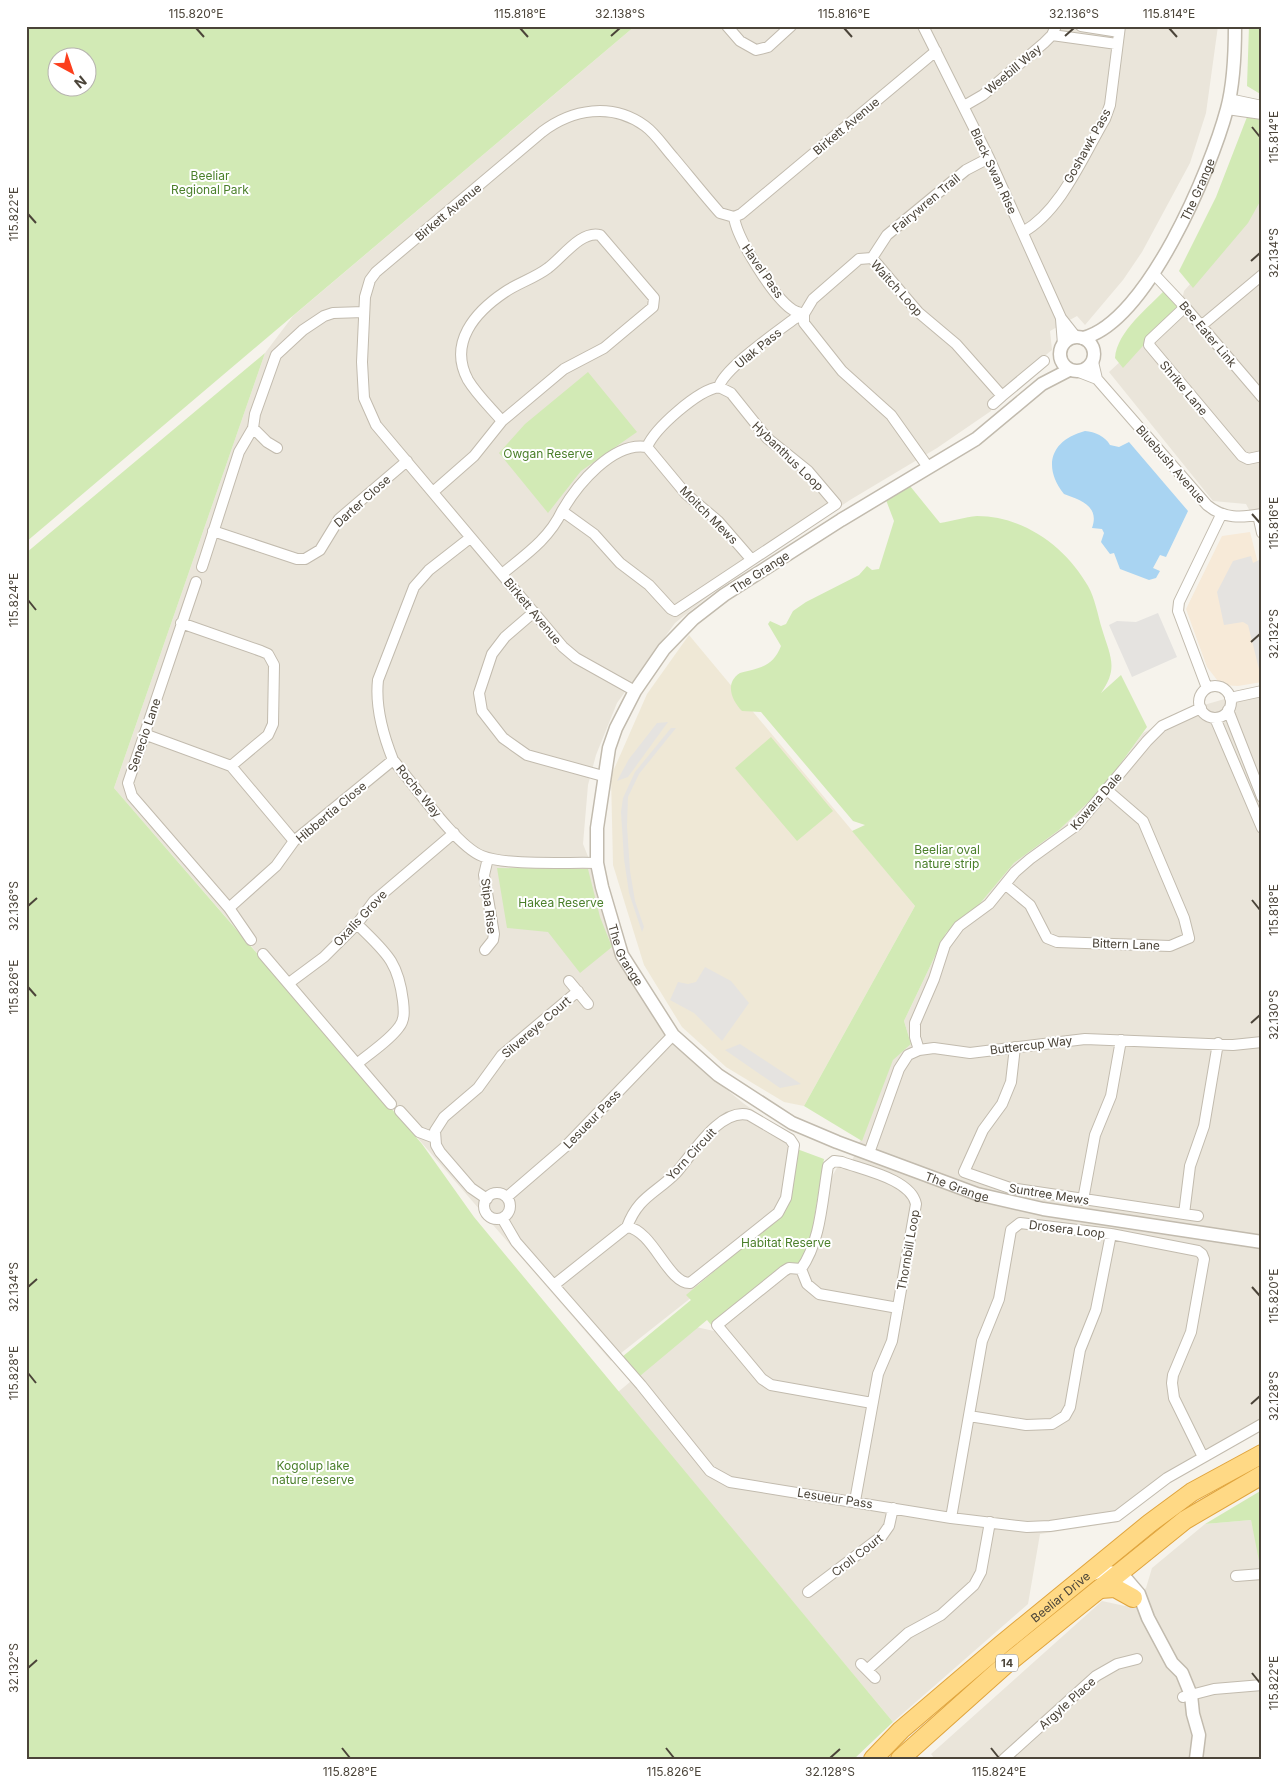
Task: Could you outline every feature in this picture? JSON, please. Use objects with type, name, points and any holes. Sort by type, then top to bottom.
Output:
[{"type":"highway","name":"Beeliar Drive","points":[[873,1759],[901,1730],[1131,1537],[1192,1492],[1262,1454]]},
{"type":"highway","name":"Beeliar Drive","points":[[900,1759],[1004,1666],[1119,1573],[1202,1508],[1262,1475]]},
{"type":"highway","points":[[1100,1589],[1115,1588],[1133,1598]]},
{"type":"street","points":[[727,26],[740,41],[756,50],[768,47],[791,26]]},
{"type":"street","name":"Black Swan Rise","points":[[923,26],[964,106],[1023,232],[1060,318],[1063,344]]},
{"type":"street","name":"Goshawk Pass","points":[[1023,232],[1041,220],[1056,203],[1105,119],[1110,105],[1119,29],[1081,26]]},
{"type":"street","name":"The Grange","points":[[1094,356],[1105,328],[1132,301],[1153,273],[1175,238],[1195,196],[1228,104],[1235,50],[1235,26]]},
{"type":"street","points":[[1054,31],[1117,44]]},
{"type":"street","name":"Weebill Way","points":[[964,106],[983,95],[1054,31]]},
{"type":"street","name":"Birkett Avenue","points":[[634,691],[576,658],[470,538],[376,425],[364,398],[364,312],[367,288],[376,272],[542,132],[563,117],[605,111],[637,121],[654,134],[720,213],[734,217],[741,214],[936,52]]},
{"type":"street","points":[[1228,104],[1262,106]]},
{"type":"street","points":[[1228,104],[1262,114]]},
{"type":"street","name":"Fairywren Trail","points":[[872,258],[888,235],[966,170],[989,158]]},
{"type":"street","name":"Havel Pass","points":[[734,217],[739,236],[772,287],[792,310],[804,314]]},
{"type":"street","points":[[433,492],[474,456],[489,434],[502,421],[564,369],[604,348],[651,309],[654,304],[654,298],[605,238],[595,234],[584,238],[543,272],[506,292],[475,316],[464,334],[462,353],[465,372],[473,388],[502,421]]},
{"type":"street","name":"Waitch Loop","points":[[804,314],[813,299],[854,263],[862,258],[872,258],[918,312],[956,344],[1002,396]]},
{"type":"street","name":"Bee Eater Link","points":[[1153,273],[1186,307],[1262,397]]},
{"type":"street","points":[[1201,326],[1262,275]]},
{"type":"street","name":"Shrike Lane","points":[[1186,307],[1150,340],[1149,346],[1242,456],[1248,459],[1262,456]]},
{"type":"street","points":[[202,567],[239,452],[253,428],[255,414],[276,355],[303,330],[324,316],[333,313],[364,312]]},
{"type":"street","points":[[804,314],[806,328],[842,371],[890,415],[928,468]]},
{"type":"street","name":"Ulak Pass","points":[[719,387],[720,381],[731,370],[794,319],[804,314]]},
{"type":"street","name":"Black Swan Rise","points":[[1060,318],[1079,337]]},
{"type":"street","name":"The Grange","points":[[1079,337],[1105,328]]},
{"type":"street","points":[[1079,337],[1094,356],[1088,369],[1074,371],[1060,357],[1063,344],[1079,337]]},
{"type":"street","name":"Bluebush Avenue","points":[[1094,356],[1098,379],[1201,500],[1221,515]]},
{"type":"street","name":"The Grange","points":[[1060,357],[1042,384],[976,439],[762,570],[706,608],[664,649],[634,691],[616,728],[606,760],[597,828],[597,863],[605,903],[622,955],[673,1035],[718,1075],[792,1123],[977,1194],[1043,1209],[1262,1242]]},
{"type":"street","points":[[993,404],[1044,361]]},
{"type":"street","name":"The Grange","points":[[1042,384],[1074,371]]},
{"type":"street","name":"Bluebush Avenue","points":[[1074,371],[1098,379]]},
{"type":"street","points":[[502,574],[538,545],[556,525],[562,511],[580,483],[604,462],[632,446],[647,447],[658,429],[705,392],[719,387]]},
{"type":"street","name":"Hybanthus Loop","points":[[562,511],[594,534],[620,563],[649,585],[673,611],[677,611],[751,559],[840,501],[808,471],[767,438],[730,393],[719,387]]},
{"type":"street","points":[[253,428],[267,442],[278,448]]},
{"type":"street","name":"Moitch Mews","points":[[647,447],[686,494],[718,521],[751,559]]},
{"type":"street","name":"Darter Close","points":[[213,531],[297,559],[305,559],[320,550],[339,519],[407,461]]},
{"type":"street","points":[[1207,688],[1178,611],[1179,602],[1221,515],[1240,517],[1260,514],[1262,533]]},
{"type":"street","name":"Roche Way","points":[[470,538],[429,570],[414,587],[378,680],[376,692],[380,719],[393,760],[454,834],[471,850],[488,858],[516,861],[597,863]]},
{"type":"street","name":"Senecio Lane","points":[[196,582],[128,783],[132,796],[229,908],[251,940]]},
{"type":"street","points":[[534,612],[505,637],[492,654],[479,693],[482,711],[503,738],[527,754],[604,776]]},
{"type":"street","points":[[182,623],[268,654],[274,664],[275,715],[272,730],[232,766]]},
{"type":"street","points":[[1215,686],[1222,688],[1230,698],[1228,710],[1224,715],[1215,718],[1210,717],[1201,708],[1200,696],[1207,688],[1215,686]]},
{"type":"street","points":[[1230,698],[1262,690]]},
{"type":"street","name":"Kowara Dale","points":[[919,1050],[915,1037],[915,1023],[934,979],[945,945],[959,926],[989,904],[1015,872],[1030,858],[1077,826],[1147,741],[1162,726],[1201,708]]},
{"type":"street","points":[[1228,710],[1262,797]]},
{"type":"street","points":[[1215,718],[1262,828]]},
{"type":"street","points":[[144,734],[232,766],[294,841]]},
{"type":"street","name":"Hibbertia Close","points":[[229,908],[276,866],[294,841],[393,760]]},
{"type":"street","name":"Bittern Lane","points":[[1006,885],[1030,905],[1047,938],[1057,942],[1170,946],[1189,938],[1184,918],[1143,821],[1107,790]]},
{"type":"street","name":"Oxalis Grove","points":[[289,983],[324,956],[357,924],[383,893],[454,834]]},
{"type":"street","name":"Stipa Rise","points":[[484,950],[493,940],[494,934],[484,875],[488,858]]},
{"type":"street","points":[[357,924],[385,952],[394,965],[401,985],[404,1011],[400,1026],[395,1032],[358,1063]]},
{"type":"street","points":[[263,954],[358,1063],[391,1104]]},
{"type":"street","name":"Silvereye Court","points":[[569,981],[588,1004]]},
{"type":"street","name":"Silvereye Court","points":[[435,1138],[439,1124],[478,1088],[502,1055],[578,991]]},
{"type":"street","name":"Lesueur Pass","points":[[507,1197],[565,1147],[673,1035]]},
{"type":"street","name":"Buttercup Way","points":[[919,1050],[934,1048],[970,1053],[1086,1039],[1234,1045],[1261,1044]]},
{"type":"street","points":[[1084,1200],[1095,1135],[1111,1096],[1121,1040]]},
{"type":"street","points":[[1184,1214],[1190,1166],[1204,1126],[1218,1043]]},
{"type":"street","name":"Suntree Mews","points":[[1015,1047],[1012,1082],[1002,1104],[983,1130],[964,1172],[1010,1188],[1198,1216]]},
{"type":"street","points":[[869,1153],[899,1069],[908,1055],[919,1050]]},
{"type":"street","points":[[400,1111],[419,1132],[435,1138],[440,1152],[471,1188],[487,1199],[496,1193],[507,1197],[510,1209],[502,1218]]},
{"type":"street","name":"Yorn Circuit","points":[[554,1285],[627,1227],[639,1203],[673,1175],[706,1135],[733,1116],[743,1113],[748,1115],[790,1139],[794,1144],[786,1198],[778,1213],[690,1283],[680,1280],[640,1232],[627,1227]]},
{"type":"street","name":"Thornbill Loop","points":[[801,1269],[813,1248],[830,1163],[838,1161],[902,1184],[913,1194],[916,1209],[892,1341],[878,1374],[855,1501]]},
{"type":"street","name":"Lesueur Pass","points":[[487,1199],[484,1205],[490,1216],[502,1218],[508,1232],[641,1385],[710,1471],[730,1482],[951,1518],[1038,1527],[1112,1518],[1122,1514],[1167,1478],[1262,1424]]},
{"type":"street","name":"Drosera Loop","points":[[951,1518],[982,1341],[999,1299],[1013,1227],[1020,1223],[1111,1234],[1198,1250],[1203,1256],[1191,1332],[1173,1375],[1172,1383],[1174,1398],[1203,1457]]},
{"type":"street","points":[[969,1416],[1026,1425],[1052,1424],[1065,1416],[1070,1407],[1080,1350],[1096,1310],[1111,1234]]},
{"type":"street","points":[[872,1403],[771,1385],[762,1379],[717,1325],[789,1268],[801,1269],[808,1284],[819,1294],[898,1308]]},
{"type":"street","name":"Croll Court","points":[[808,1592],[882,1536],[889,1526],[893,1508]]},
{"type":"street","points":[[875,1678],[864,1667],[908,1633],[941,1615],[974,1585],[981,1572],[990,1522]]},
{"type":"street","points":[[1131,1537],[1120,1557],[1119,1579],[1148,1618]]},
{"type":"street","points":[[1081,1579],[1100,1571],[1125,1575],[1130,1582],[1172,1663],[1182,1674],[1199,1735],[1196,1759]]},
{"type":"street","points":[[1236,1576],[1262,1574]]},
{"type":"street","name":"Argyle Place","points":[[1004,1759],[1096,1676],[1117,1664],[1137,1659]]},
{"type":"street","points":[[1187,1696],[1214,1689],[1262,1685]]},
{"type":"street","points":[[1187,1696],[1184,1713],[1191,1734],[1190,1759]]},
{"type":"shaded area","points":[[635,26],[1218,26],[1206,113],[1190,163],[1142,252],[1123,280],[1085,325],[1077,316],[1050,331],[1052,350],[989,401],[991,411],[937,448],[850,500],[719,588],[675,623],[617,703],[596,755],[588,785],[583,844],[595,874],[614,950],[656,1022],[674,1046],[743,1103],[799,1142],[785,1211],[698,1284],[692,1297],[611,1361],[114,788],[265,353],[293,316]]},
{"type":"shaded area","points":[[1262,177],[1262,549],[1255,521],[1246,504],[1213,501],[1109,372],[1181,305],[1184,291],[1236,232]]},
{"type":"shaded area","points":[[1250,532],[1262,579],[1262,682],[1238,686],[1221,685],[1207,667],[1186,609],[1222,536]]},
{"type":"shaded area","points":[[1251,556],[1253,563],[1259,560],[1262,571],[1262,673],[1260,673],[1248,625],[1243,622],[1224,625],[1217,592],[1233,561]]},
{"type":"shaded area","points":[[1158,613],[1177,657],[1132,677],[1109,625],[1117,621],[1136,622]]},
{"type":"shaded area","points":[[689,635],[915,906],[804,1106],[784,1102],[726,1067],[682,1027],[644,965],[613,865],[611,776],[647,694]]},
{"type":"shaded area","points":[[1262,688],[1262,1429],[1181,1474],[1119,1522],[1040,1534],[1028,1604],[893,1722],[618,1392],[696,1327],[714,1331],[785,1273],[811,1264],[826,1187],[838,1166],[852,1161],[893,1059],[911,1044],[904,1021],[946,933],[977,907],[1014,863],[1059,830],[1103,788],[1143,733],[1187,710]]},
{"type":"shaded area","points":[[668,722],[628,777],[617,781],[629,759],[657,723]]},
{"type":"shaded area","points":[[671,728],[676,728],[639,774],[628,797],[627,826],[630,871],[635,901],[644,927],[642,932],[629,893],[624,859],[621,812],[623,798],[635,772]]},
{"type":"shaded area","points":[[705,967],[731,981],[749,1003],[722,1041],[694,1013],[670,1000],[678,982],[688,984],[696,982]]},
{"type":"shaded area","points":[[740,1044],[801,1084],[780,1088],[725,1050]]},
{"type":"shaded area","points":[[1251,1520],[1262,1566],[1262,1759],[935,1759],[931,1754],[1102,1601],[1125,1606],[1146,1588],[1152,1568],[1205,1524]]},
{"type":"green space","name":"Beeliar Regional Park","points":[[26,26],[635,26],[26,542]]},
{"type":"green space","points":[[1249,26],[1262,26],[1262,95],[1247,86]]},
{"type":"green space","points":[[1247,117],[1262,120],[1262,198],[1248,223],[1193,288],[1179,271],[1216,197]]},
{"type":"green space","points":[[1167,288],[1179,301],[1178,307],[1123,368],[1115,358],[1121,338],[1135,320]]},
{"type":"green space","name":"Kogolup lake nature reserve","points":[[265,353],[114,788],[422,1144],[474,1217],[893,1722],[854,1759],[26,1759],[26,553]]},
{"type":"green space","name":"Owgan Reserve","points":[[588,372],[637,432],[581,471],[548,513],[499,453],[525,424]]},
{"type":"green space","name":"Beeliar oval nature strip","points":[[910,486],[940,523],[977,516],[1011,521],[1042,536],[1068,559],[1088,586],[1110,655],[1110,676],[1101,693],[1121,675],[1147,727],[1103,788],[1059,830],[1014,863],[977,907],[946,933],[904,1021],[911,1044],[893,1060],[862,1141],[804,1106],[915,906],[852,831],[865,825],[853,821],[761,712],[742,711],[735,702],[731,687],[735,677],[740,673],[766,665],[779,651],[781,646],[768,624],[770,621],[781,626],[786,624],[793,611],[806,602],[859,575],[867,566],[872,570],[879,569],[894,521],[886,500]]},
{"type":"green space","points":[[771,737],[833,811],[797,841],[735,768]]},
{"type":"green space","name":"Hakea Reserve","points":[[497,868],[588,869],[600,917],[612,947],[580,973],[548,932],[507,928]]},
{"type":"green space","name":"Habitat Reserve","points":[[797,1149],[824,1159],[808,1256],[800,1263],[784,1266],[712,1326],[707,1320],[640,1376],[622,1357],[691,1300],[686,1295],[770,1224],[785,1208]]},
{"type":"green space","points":[[1262,1490],[1262,1566],[1260,1566],[1251,1520],[1205,1524]]},
{"type":"water","points":[[1085,431],[1099,435],[1110,445],[1119,447],[1129,442],[1188,511],[1166,557],[1160,555],[1153,568],[1160,571],[1156,578],[1149,580],[1120,569],[1114,553],[1110,554],[1101,542],[1104,533],[1102,529],[1092,528],[1094,520],[1091,509],[1082,502],[1064,494],[1057,484],[1053,474],[1052,464],[1054,455],[1064,441],[1073,435]]}]
